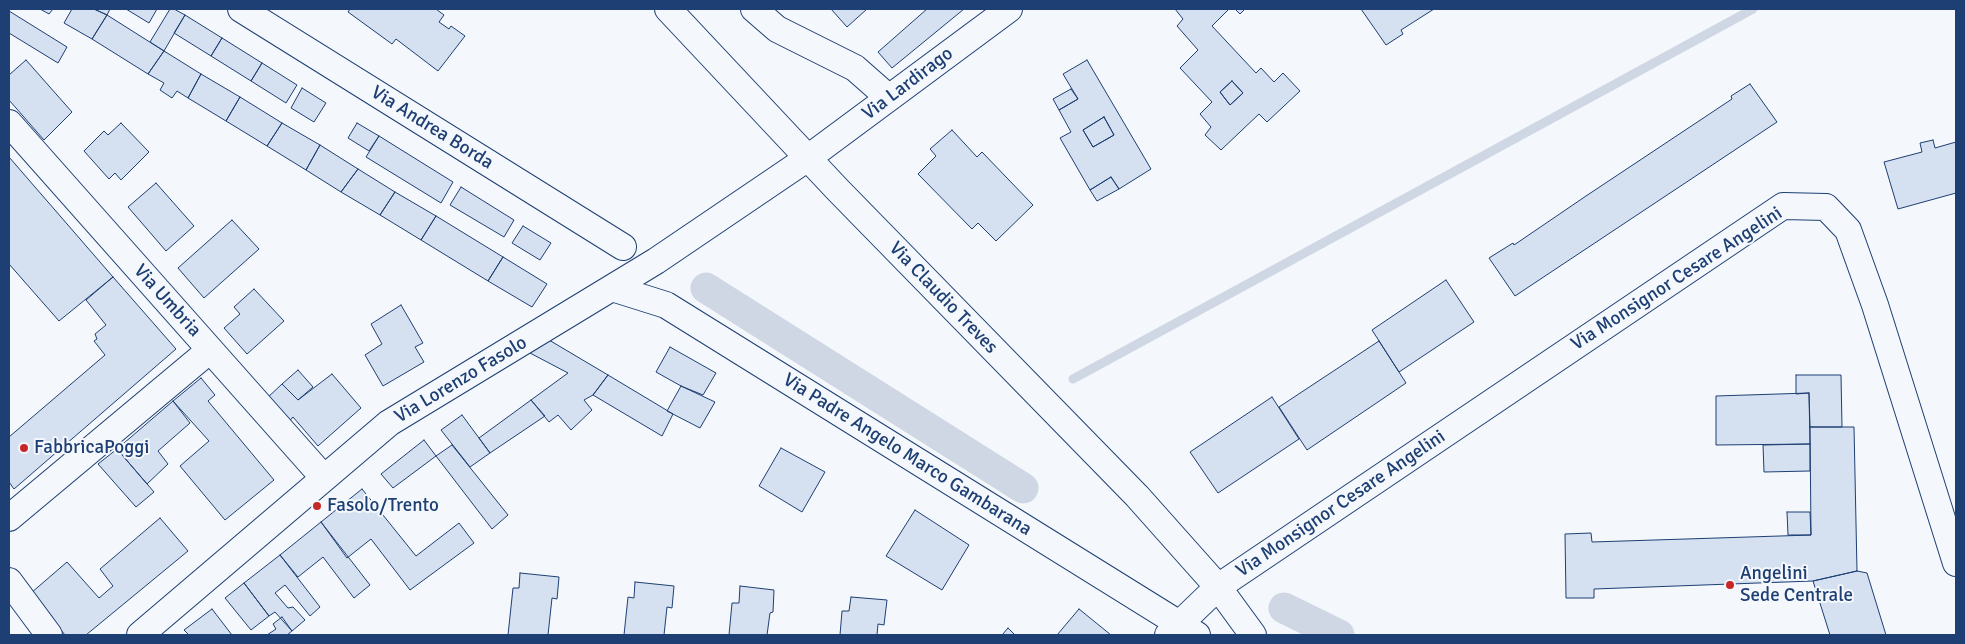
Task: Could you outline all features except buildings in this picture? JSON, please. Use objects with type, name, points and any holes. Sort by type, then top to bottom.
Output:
[{"type":"street","name":"Via Andrea Borda","points":[[241,9],[623,247]]},
{"type":"street","name":"Via Claudio Treves","points":[[668,9],[808,158],[1137,496],[1218,587]]},
{"type":"street","points":[[754,9],[777,28],[855,68],[889,98]]},
{"type":"street","name":"Via Lardirago","points":[[808,158],[1008,9]]},
{"type":"street","name":"Via Umbria","points":[[9,123],[324,478]]},
{"type":"street","name":"Via Lorenzo Fasolo","points":[[140,635],[390,423],[612,288],[808,158]]},
{"type":"street","name":"Via Monsignor Cesare Angelini","points":[[1181,631],[1218,587],[1783,206],[1826,207],[1848,230],[1875,306],[1956,563]]},
{"type":"street","name":"Via Padre Angelo Marco Gambarana","points":[[612,288],[666,305],[1181,631]]},
{"type":"street","points":[[9,518],[210,350]]},
{"type":"street","points":[[9,581],[49,635]]},
{"type":"street","points":[[1218,587],[1253,635]]},
{"type":"waterway","points":[[1073,379],[1753,9]]},
{"type":"waterway","points":[[706,288],[1023,488]]},
{"type":"waterway","points":[[1284,608],[1339,635]]},
{"type":"place","name":"FabbricaPoggi","points":[[24,448]]},
{"type":"place","name":"Fasolo/Trento","points":[[317,506]]},
{"type":"place","name":"Angelini Sede Centrale","points":[[1730,585]]}]
